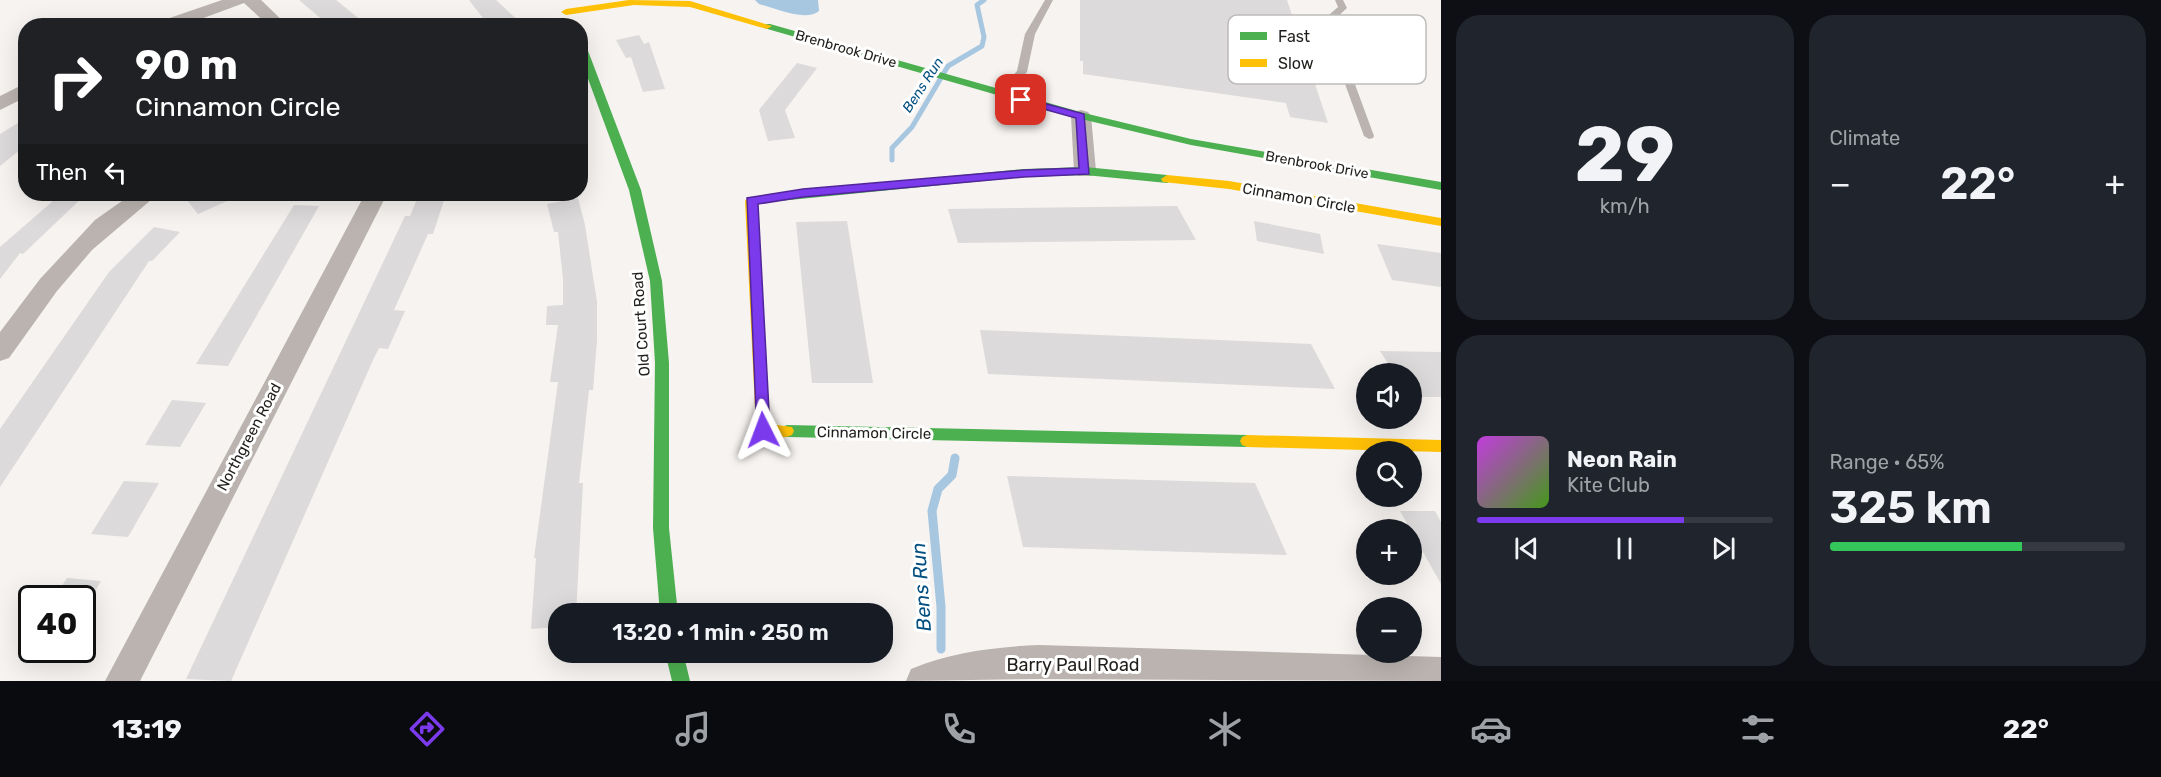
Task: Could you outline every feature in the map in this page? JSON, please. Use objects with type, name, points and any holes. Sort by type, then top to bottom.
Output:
[{"type":"street","points":[[187,18],[238,0]]},
{"type":"street","points":[[251,0],[271,18]]},
{"type":"street","points":[[554,0],[569,18]]},
{"type":"street","name":"Brenbrook Drive","points":[[566,12],[634,2],[690,4],[1081,116],[1202,144],[1441,186]]},
{"type":"street","name":"Old Court Road","points":[[588,66],[640,212],[656,281],[661,329],[660,500],[668,603]]},
{"type":"street","points":[[0,104],[18,94]]},
{"type":"street","points":[[1081,116],[1085,171]]},
{"type":"street","name":"Cinnamon Circle","points":[[1441,222],[1229,186],[1085,171],[1001,175],[803,193],[752,201],[763,430],[1441,446]]},
{"type":"street","points":[[0,351],[80,246],[104,224],[137,201]]},
{"type":"street","name":"Northgreen Road","points":[[122,681],[372,201]]},
{"type":"street","name":"Barry Paul Road","points":[[923,681],[951,671],[987,665],[1039,662],[1441,674]]},
{"type":"street","points":[[677,663],[681,681]]},
{"type":"lane","points":[[1002,94],[1022,72],[1030,34],[1049,0]]},
{"type":"lane","points":[[1334,15],[1343,8],[1339,0]]},
{"type":"lane","points":[[1350,84],[1369,136]]},
{"type":"water","points":[[755,0],[818,0],[819,11],[813,14],[798,15],[759,4]]},
{"type":"building","points":[[299,0],[336,0],[358,18],[320,18]]},
{"type":"building","points":[[469,0],[496,0],[515,18],[483,18]]},
{"type":"building","points":[[1080,0],[1287,0],[1292,15],[1228,15],[1228,84],[1315,84],[1328,123],[1290,117],[1286,103],[1083,74],[1083,61],[1080,61]]},
{"type":"building","points":[[639,35],[644,44],[649,42],[665,89],[643,92],[631,57],[626,58],[616,40]]},
{"type":"building","points":[[797,63],[817,68],[785,110],[795,138],[768,141],[759,110]]},
{"type":"building","points":[[18,123],[18,151],[0,166],[0,134]]},
{"type":"building","points":[[53,201],[79,201],[23,254],[20,253],[0,279],[0,247]]},
{"type":"building","points":[[188,201],[227,201],[198,214]]},
{"type":"building","points":[[416,201],[444,201],[433,234],[428,234],[394,310],[405,311],[388,349],[379,348],[373,360],[231,681],[186,679],[405,216],[410,216]]},
{"type":"building","points":[[579,201],[585,225],[597,302],[597,340],[593,390],[589,390],[579,483],[583,483],[577,603],[548,603],[548,628],[531,629],[536,558],[534,558],[558,382],[550,382],[558,325],[546,325],[547,306],[563,305],[558,232],[554,232],[547,204]]},
{"type":"building","points":[[294,205],[319,206],[228,366],[196,364]]},
{"type":"building","points":[[1177,206],[1196,240],[958,243],[948,209]]},
{"type":"building","points":[[847,221],[873,383],[812,383],[796,222]]},
{"type":"building","points":[[1254,221],[1320,234],[1324,254],[1257,241]]},
{"type":"building","points":[[154,227],[180,232],[152,261],[149,261],[0,487],[0,429],[109,272]]},
{"type":"building","points":[[1377,244],[1441,253],[1441,287],[1392,280]]},
{"type":"building","points":[[980,330],[1311,344],[1335,389],[988,374]]},
{"type":"building","points":[[1380,351],[1441,352],[1441,397],[1422,397],[1422,363],[1388,363]]},
{"type":"building","points":[[172,400],[206,403],[180,447],[145,445]]},
{"type":"building","points":[[1007,476],[1255,483],[1287,555],[1023,547]]},
{"type":"building","points":[[124,481],[159,483],[128,537],[91,534]]},
{"type":"building","points":[[1400,511],[1435,511],[1441,522],[1441,584],[1422,550],[1422,519],[1404,519]]},
{"type":"building","points":[[67,578],[101,581],[96,590],[96,585],[62,585]]},
{"type":"waterway","name":"Bens Run","points":[[892,160],[892,148],[912,127],[948,66],[982,46],[984,37],[977,5],[984,0]]},
{"type":"waterway","name":"Bens Run","points":[[941,649],[941,607],[932,511],[938,489],[952,475],[955,458]]},
{"type":"traffic: fast","points":[[767,26],[1081,116],[1191,142],[1441,186]]},
{"type":"traffic: fast","points":[[588,64],[635,190],[656,281],[662,363],[661,528],[668,603]]},
{"type":"traffic: fast","points":[[769,198],[1024,173],[1085,171],[1167,179]]},
{"type":"traffic: fast","points":[[787,431],[1247,441]]},
{"type":"traffic: fast","points":[[677,663],[681,681]]},
{"type":"traffic: slow","points":[[566,12],[634,2],[690,4],[767,26]]},
{"type":"traffic: slow","points":[[1167,179],[1229,185],[1441,222]]},
{"type":"traffic: slow","points":[[769,198],[751,201],[763,430],[787,431]]},
{"type":"traffic: slow","points":[[1247,441],[1441,446]]},
{"type":"route","points":[[763,430],[752,201],[803,193],[1024,173],[1085,171],[1081,116],[1021,100]]}]
